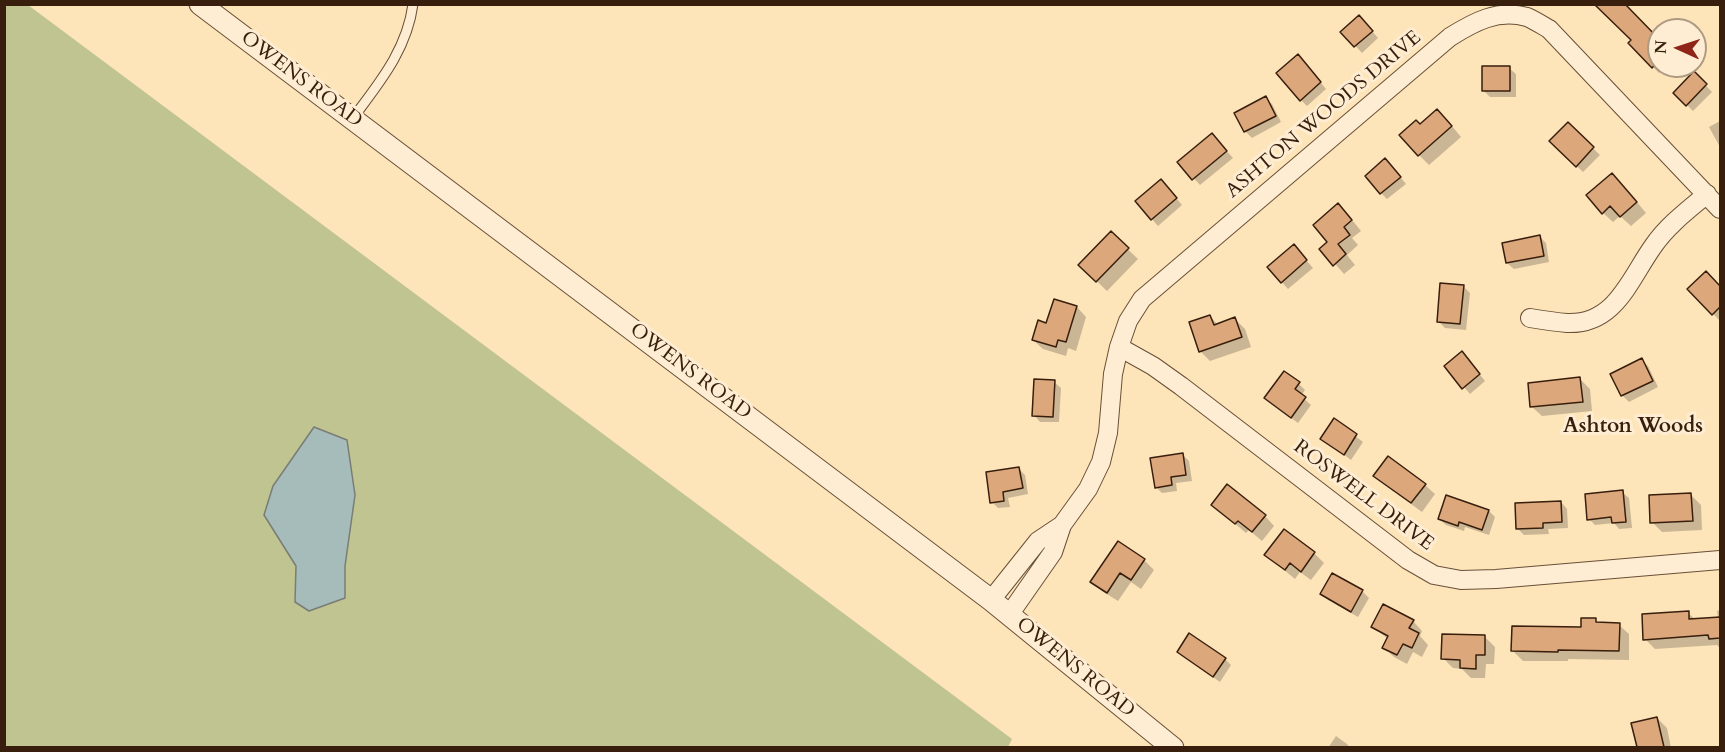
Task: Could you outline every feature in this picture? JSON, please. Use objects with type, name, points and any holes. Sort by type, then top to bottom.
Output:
[{"type":"street","name":"OWENS ROAD","points":[[200,4],[991,600],[1173,747]]},
{"type":"street","name":"ASHTON WOODS DRIVE","points":[[1009,615],[1053,552],[1062,525],[1088,489],[1101,462],[1108,433],[1113,374],[1119,346],[1128,321],[1142,299],[1450,37],[1476,21],[1502,15],[1527,17],[1549,28],[1720,209]]},
{"type":"street","points":[[1530,318],[1568,323],[1591,321],[1611,309],[1626,292],[1654,244],[1673,222],[1707,194]]},
{"type":"street","name":"ROSWELL DRIVE","points":[[1119,346],[1181,386],[1408,560],[1434,575],[1461,580],[1496,579],[1720,560]]},
{"type":"street","name":"ASHTON WOODS DRIVE","points":[[991,600],[1038,541],[1062,525]]},
{"type":"lane","points":[[353,118],[394,62],[405,38],[413,4]]},
{"type":"green space","points":[[4,5],[28,5],[1012,739],[1008,747],[5,747]]},
{"type":"water","points":[[314,427],[347,440],[355,495],[345,566],[345,598],[309,611],[295,602],[296,566],[264,515],[273,486]]},
{"type":"building","points":[[1594,4],[1625,4],[1647,27],[1647,63],[1628,43],[1631,40]]},
{"type":"building","points":[[1359,15],[1373,31],[1354,47],[1340,32]]},
{"type":"building","points":[[1298,54],[1321,82],[1300,101],[1276,73]]},
{"type":"building","points":[[1482,66],[1510,66],[1510,91],[1482,91]]},
{"type":"building","points":[[1687,78],[1701,78],[1707,84],[1686,106],[1673,93]]},
{"type":"building","points":[[1266,96],[1276,116],[1244,132],[1234,113]]},
{"type":"building","points":[[1437,109],[1452,126],[1418,156],[1399,135],[1416,120],[1420,124]]},
{"type":"building","points":[[1568,122],[1594,147],[1576,167],[1549,141]]},
{"type":"building","points":[[1212,133],[1227,151],[1192,180],[1177,162]]},
{"type":"building","points":[[1385,158],[1401,177],[1380,194],[1365,176]]},
{"type":"building","points":[[1612,173],[1637,202],[1620,217],[1610,206],[1602,214],[1586,195]]},
{"type":"building","points":[[1161,179],[1177,198],[1151,220],[1135,201]]},
{"type":"building","points":[[1338,203],[1352,220],[1344,227],[1350,235],[1338,244],[1346,254],[1333,266],[1319,249],[1327,242],[1313,225]]},
{"type":"building","points":[[1111,231],[1129,248],[1096,282],[1078,265]]},
{"type":"building","points":[[1540,235],[1544,256],[1506,263],[1502,243]]},
{"type":"building","points":[[1294,244],[1307,260],[1281,283],[1267,267]]},
{"type":"building","points":[[1706,271],[1720,286],[1720,307],[1712,315],[1687,289]]},
{"type":"building","points":[[1440,283],[1464,285],[1460,324],[1437,322]]},
{"type":"building","points":[[1054,299],[1077,306],[1066,342],[1058,340],[1056,347],[1032,340],[1038,320],[1046,323]]},
{"type":"building","points":[[1210,315],[1214,325],[1235,317],[1242,337],[1199,352],[1189,322]]},
{"type":"building","points":[[1462,351],[1480,374],[1462,389],[1444,366]]},
{"type":"building","points":[[1642,358],[1653,381],[1621,396],[1610,374]]},
{"type":"building","points":[[1284,371],[1300,382],[1295,389],[1306,397],[1291,418],[1264,398]]},
{"type":"building","points":[[1580,377],[1583,402],[1530,407],[1528,383]]},
{"type":"building","points":[[1034,379],[1055,380],[1053,417],[1032,416]]},
{"type":"building","points":[[1334,418],[1357,434],[1344,455],[1320,439]]},
{"type":"building","points":[[1183,453],[1186,475],[1171,477],[1172,485],[1155,488],[1150,458]]},
{"type":"building","points":[[1388,456],[1426,484],[1411,503],[1373,476]]},
{"type":"building","points":[[1019,467],[1023,488],[1003,492],[1004,501],[990,503],[986,472]]},
{"type":"building","points":[[1227,484],[1266,515],[1252,532],[1238,521],[1235,524],[1211,505]]},
{"type":"building","points":[[1623,490],[1626,522],[1612,523],[1611,517],[1587,520],[1585,494]]},
{"type":"building","points":[[1691,493],[1693,521],[1650,523],[1649,495]]},
{"type":"building","points":[[1446,495],[1489,510],[1482,530],[1459,522],[1458,526],[1438,519]]},
{"type":"building","points":[[1561,501],[1562,522],[1543,523],[1543,528],[1516,529],[1515,503]]},
{"type":"building","points":[[1284,529],[1315,552],[1301,572],[1290,563],[1285,570],[1264,555]]},
{"type":"building","points":[[1118,541],[1145,559],[1131,580],[1120,573],[1107,593],[1090,582]]},
{"type":"building","points":[[1332,573],[1363,590],[1351,612],[1320,594]]},
{"type":"building","points":[[1383,604],[1414,620],[1409,628],[1419,633],[1412,648],[1403,644],[1397,655],[1382,648],[1388,636],[1371,627]]},
{"type":"building","points":[[1689,611],[1689,619],[1720,617],[1720,638],[1709,639],[1708,635],[1643,640],[1642,614]]},
{"type":"building","points":[[1581,618],[1596,618],[1596,622],[1620,623],[1619,651],[1511,651],[1512,626],[1581,627]]},
{"type":"building","points":[[1189,633],[1226,658],[1213,677],[1177,652]]},
{"type":"building","points":[[1442,634],[1485,635],[1485,655],[1476,655],[1476,669],[1460,668],[1460,660],[1441,659]]},
{"type":"building","points":[[1657,717],[1664,747],[1637,747],[1631,723]]},
{"type":"district","name":"Ashton Woods","points":[[1633,427]]}]
